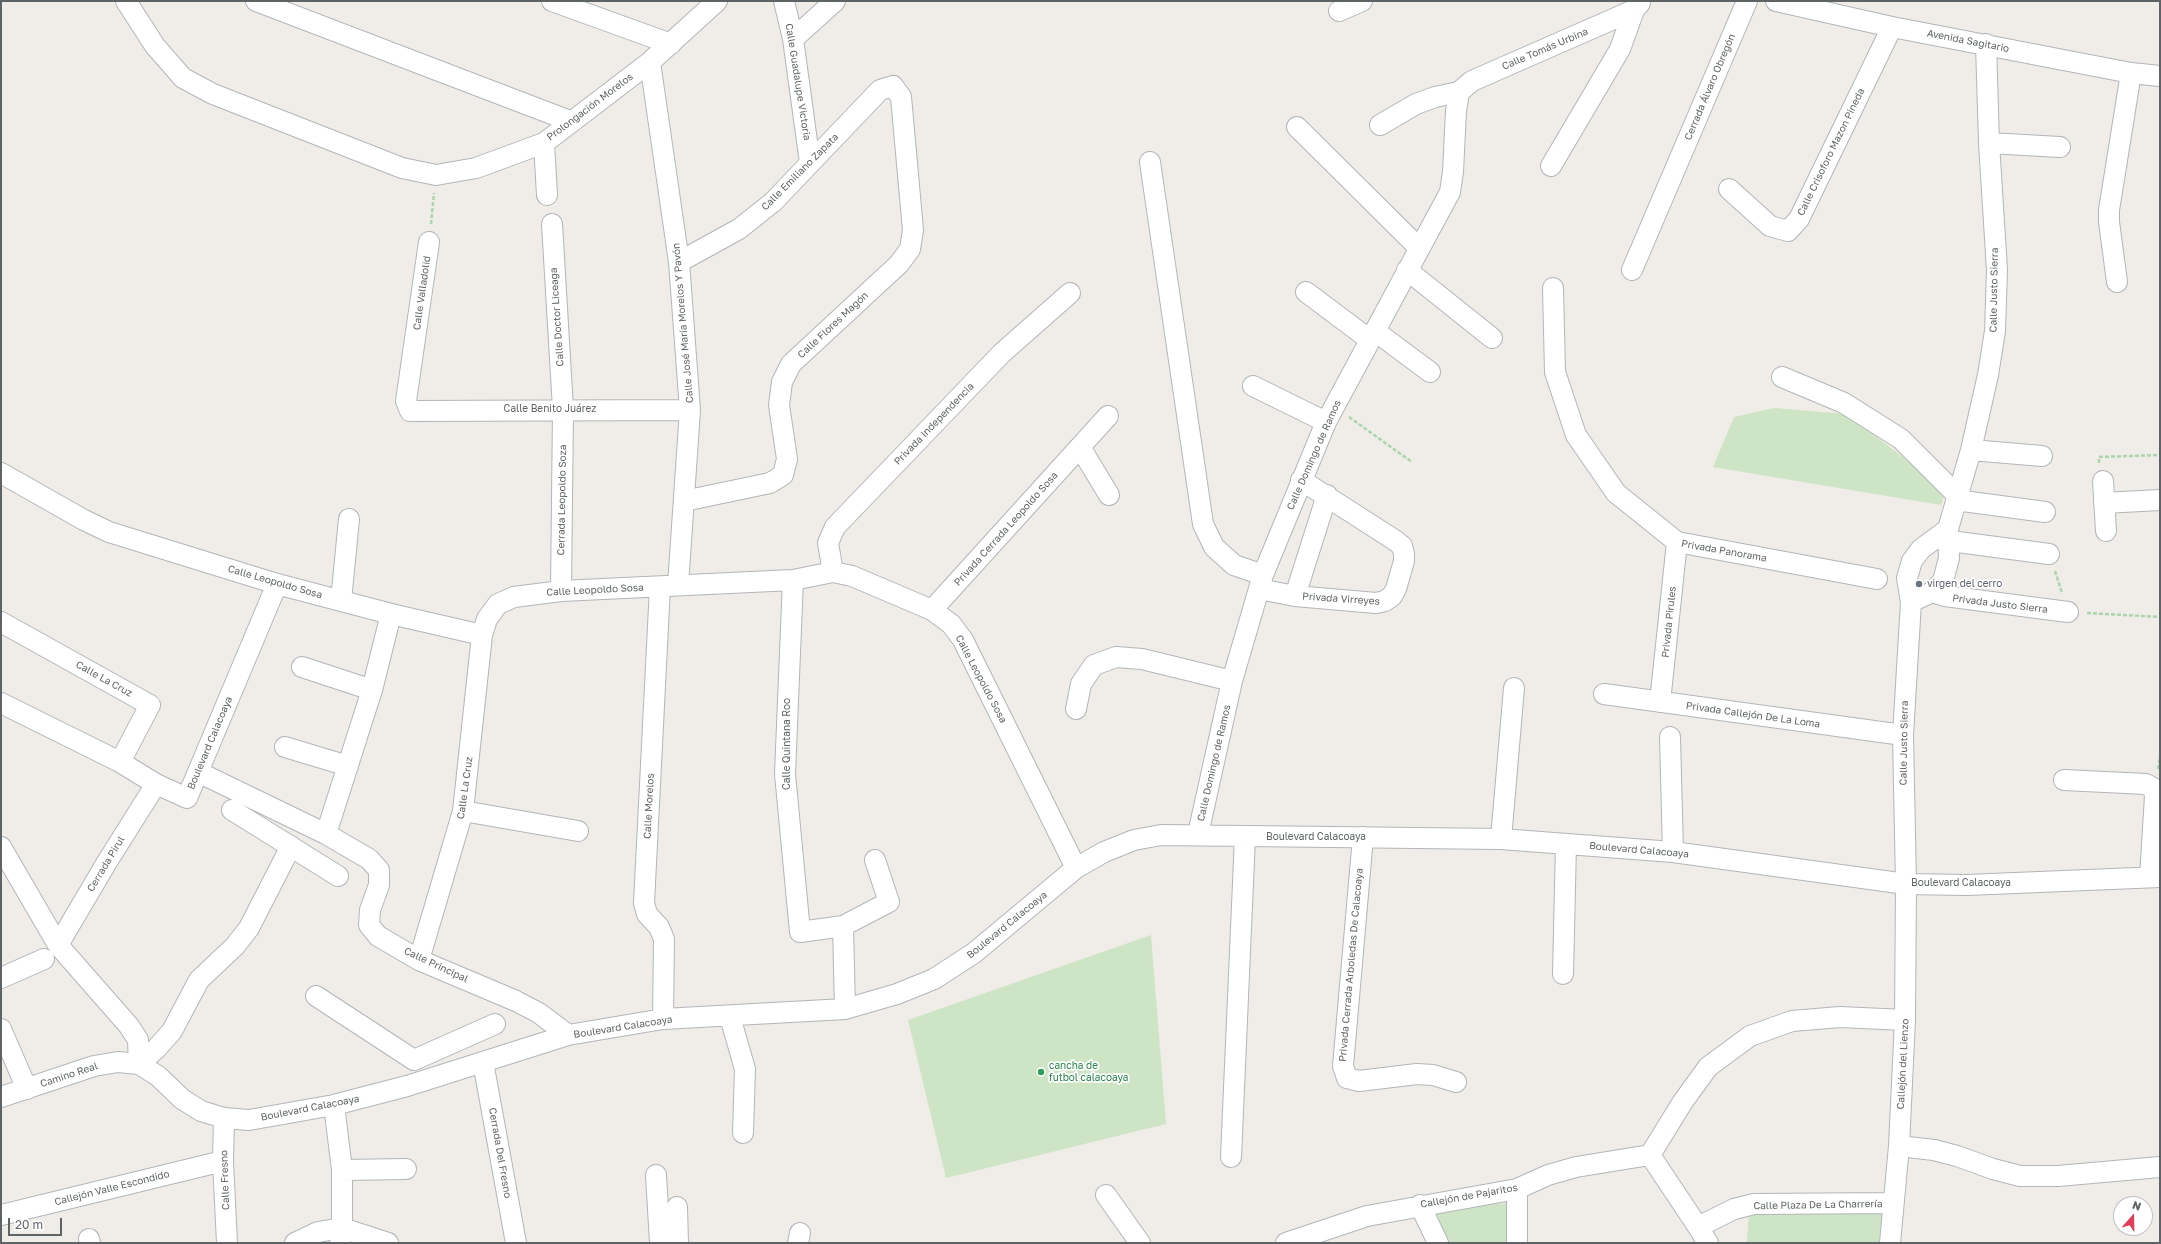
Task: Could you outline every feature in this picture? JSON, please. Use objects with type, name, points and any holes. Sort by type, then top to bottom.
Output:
[{"type":"street","points":[[126,1],[155,46],[183,78],[213,94],[402,168],[436,175]]},
{"type":"street","points":[[256,1],[570,121]]},
{"type":"street","points":[[552,1],[671,44]]},
{"type":"street","name":"Prolongación Morelos","points":[[436,175],[476,168],[544,143],[570,121],[650,62],[717,1]]},
{"type":"street","name":"Calle Guadalupe Victoria","points":[[784,1],[793,39],[810,164]]},
{"type":"street","points":[[793,39],[835,1]]},
{"type":"street","points":[[1339,11],[1362,1]]},
{"type":"street","name":"Cerrada Álvaro Obregón","points":[[1632,270],[1747,1]]},
{"type":"street","name":"Avenida Sagitario","points":[[1776,1],[1892,27],[2131,73],[2160,76]]},
{"type":"street","points":[[1551,166],[1620,49],[1638,6]]},
{"type":"street","name":"Calle Tomás Urbina","points":[[1459,92],[1472,81],[1638,6]]},
{"type":"street","name":"Calle Crisoforo Mazon Pineda","points":[[1729,189],[1770,226],[1788,230],[1799,219],[1892,27]]},
{"type":"street","name":"Calle Justo Sierra","points":[[1910,602],[1932,592],[1943,581],[1949,558],[1949,535],[1957,498],[1971,450],[1988,375],[1995,330],[1996,270],[1989,143],[1986,44]]},
{"type":"street","name":"Calle José María Morelos Y Pavón","points":[[650,62],[679,262],[690,410],[684,501],[669,586]]},
{"type":"street","points":[[2116,282],[2109,210],[2131,73]]},
{"type":"street","name":"Calle Emiliano Zapata","points":[[679,262],[739,229],[773,202],[880,90],[893,86]]},
{"type":"street","name":"Calle Flores Magón","points":[[684,501],[770,483],[783,475],[787,459],[779,405],[782,382],[790,364],[899,264],[910,249],[913,230],[901,98],[893,86]]},
{"type":"street","points":[[1380,125],[1416,104],[1435,97],[1459,92]]},
{"type":"street","name":"Calle Domingo de Ramos","points":[[1198,834],[1232,681],[1261,582],[1301,480],[1330,414],[1406,270],[1450,192],[1453,172],[1456,111],[1459,92]]},
{"type":"street","points":[[1297,127],[1419,248]]},
{"type":"street","points":[[544,143],[547,195]]},
{"type":"street","points":[[1989,143],[2060,147]]},
{"type":"street","name":"Privada Virreyes","points":[[1150,162],[1203,524],[1214,547],[1234,565],[1261,582],[1295,596],[1376,603],[1389,599],[1396,589],[1404,561],[1402,546],[1327,495],[1301,480]]},
{"type":"street","name":"Calle Doctor Liceaga","points":[[552,224],[563,409]]},
{"type":"street","name":"Calle Valladolid","points":[[410,411],[406,401],[429,242]]},
{"type":"street","points":[[1406,270],[1492,338]]},
{"type":"street","name":"Privada Panorama","points":[[1553,288],[1555,372],[1576,435],[1616,493],[1677,542],[1877,578]]},
{"type":"street","points":[[1306,292],[1430,372]]},
{"type":"street","name":"Privada Independencia","points":[[833,572],[828,543],[835,527],[1002,353],[1070,293]]},
{"type":"street","points":[[1782,377],[1844,403],[1900,439],[1957,498],[1963,501],[2045,512]]},
{"type":"street","points":[[1253,386],[1330,414]]},
{"type":"street","name":"Calle Benito Juárez","points":[[410,411],[563,409],[690,410]]},
{"type":"street","name":"Cerrada Leopoldo Soza","points":[[561,591],[563,409]]},
{"type":"street","name":"Privada Cerrada Leopoldo Sosa","points":[[932,610],[1108,416]]},
{"type":"street","points":[[1080,447],[1110,494]]},
{"type":"street","points":[[1971,450],[2042,456]]},
{"type":"street","name":"Calle Leopoldo Sosa","points":[[1,473],[84,520],[109,532],[277,584],[391,614],[482,635],[487,619],[498,604],[514,597],[561,591],[793,580],[833,572],[852,576],[932,610],[951,624],[963,640],[1076,868]]},
{"type":"street","points":[[2101,476],[2106,531]]},
{"type":"street","points":[[1295,596],[1327,495]]},
{"type":"street","points":[[2104,503],[2160,500]]},
{"type":"street","points":[[341,601],[349,519]]},
{"type":"street","points":[[1949,535],[2049,554]]},
{"type":"street","name":"Calle Justo Sierra","points":[[1906,884],[1903,735],[1910,602],[1907,578],[1912,561],[1921,549],[1949,535]]},
{"type":"street","name":"Privada Pirules","points":[[1660,702],[1677,542]]},
{"type":"street","name":"Calle Quintana Roo","points":[[793,580],[785,774],[800,932],[843,926]]},
{"type":"street","name":"Boulevard Calacoaya","points":[[1,704],[120,762],[156,784],[187,798],[277,584]]},
{"type":"street","name":"Calle Morelos","points":[[663,1019],[664,939],[659,927],[647,914],[644,902],[669,586]]},
{"type":"street","name":"Privada Justo Sierra","points":[[1932,592],[1945,596],[2068,612]]},
{"type":"street","points":[[326,834],[372,690],[391,614]]},
{"type":"street","name":"Calle La Cruz","points":[[1,622],[150,705],[120,762]]},
{"type":"street","name":"Calle La Cruz","points":[[419,960],[463,811],[482,635]]},
{"type":"street","points":[[1076,709],[1081,684],[1094,665],[1116,657],[1142,659],[1232,681]]},
{"type":"street","points":[[302,667],[372,690]]},
{"type":"street","points":[[1501,839],[1514,688]]},
{"type":"street","name":"Privada Callejón De La Loma","points":[[1604,694],[1903,735]]},
{"type":"street","points":[[1670,737],[1673,852]]},
{"type":"street","points":[[285,747],[348,766]]},
{"type":"street","name":"Calle Principal","points":[[198,772],[326,834],[369,859],[379,870],[379,885],[370,910],[369,924],[378,936],[419,960],[522,1004],[539,1013],[568,1035]]},
{"type":"street","points":[[2064,780],[2146,784],[2153,788],[2155,796],[2155,877]]},
{"type":"street","name":"Cerrada Pirul","points":[[58,945],[107,862],[156,784]]},
{"type":"street","points":[[232,810],[338,876]]},
{"type":"street","points":[[463,811],[578,831]]},
{"type":"street","name":"Boulevard Calacoaya","points":[[139,1064],[158,1076],[182,1099],[201,1111],[224,1118],[249,1120],[334,1105],[407,1086],[568,1035],[663,1019],[730,1017],[845,1009],[897,994],[934,979],[974,953],[1076,868],[1104,852],[1134,840],[1161,835],[1198,834],[1245,837],[1501,839],[1673,852],[1906,884],[1967,885],[2155,877]]},
{"type":"street","points":[[1232,1157],[1245,837]]},
{"type":"street","name":"Privada Cerrada Arboledas De Calacoaya","points":[[1363,837],[1343,1066],[1347,1078],[1359,1081],[1417,1074],[1433,1076],[1456,1082]]},
{"type":"street","points":[[1563,974],[1566,844]]},
{"type":"street","points":[[139,1064],[156,1049],[172,1031],[199,980],[235,946],[249,928],[291,846]]},
{"type":"street","points":[[1,847],[58,945],[130,1026],[138,1040],[139,1064]]},
{"type":"street","points":[[845,1009],[843,926],[889,902],[875,860]]},
{"type":"street","name":"Callejón del Lienzo","points":[[1890,1243],[1899,1146],[1905,1020],[1906,884]]},
{"type":"street","points":[[1,978],[44,959]]},
{"type":"street","points":[[316,996],[414,1060]]},
{"type":"street","points":[[730,1017],[745,1069],[743,1133]]},
{"type":"street","points":[[1650,1155],[1682,1104],[1708,1068],[1750,1036],[1792,1021],[1840,1017],[1905,1020]]},
{"type":"street","points":[[414,1060],[495,1024]]},
{"type":"street","points":[[1,1029],[27,1089]]},
{"type":"street","points":[[407,1086],[414,1060]]},
{"type":"street","name":"Camino Real","points":[[1,1097],[94,1066],[118,1062],[139,1064]]},
{"type":"street","name":"Cerrada Del Fresno","points":[[483,1062],[516,1243]]},
{"type":"street","points":[[334,1105],[342,1170],[341,1235]]},
{"type":"street","name":"Calle Fresno","points":[[224,1118],[227,1243]]},
{"type":"street","points":[[1899,1146],[1951,1154],[1993,1169],[2020,1176],[2058,1176],[2160,1167]]},
{"type":"street","name":"Callejón de Pajaritos","points":[[1286,1243],[1367,1216],[1420,1205],[1517,1189],[1548,1175],[1576,1167],[1650,1155]]},
{"type":"street","name":"Calle Plaza De La Charrería","points":[[1650,1155],[1703,1235],[1734,1209],[1754,1204],[1893,1203]]},
{"type":"street","name":"Callejón Valle Escondido","points":[[1,1215],[224,1161]]},
{"type":"street","points":[[342,1170],[406,1169]]},
{"type":"street","points":[[656,1175],[660,1243]]},
{"type":"street","points":[[1517,1189],[1518,1243]]},
{"type":"street","points":[[1106,1194],[1140,1243]]},
{"type":"street","points":[[1420,1205],[1438,1243]]},
{"type":"street","points":[[677,1207],[678,1243]]},
{"type":"street","points":[[295,1243],[318,1232],[388,1243]]},
{"type":"path","name":"Calle Valladolid","points":[[429,242],[436,175]]},
{"type":"path","points":[[1330,414],[1412,462]]},
{"type":"path","points":[[2101,476],[2099,457],[2160,455]]},
{"type":"path","points":[[2068,612],[2160,617]]},
{"type":"green space","points":[[1774,408],[1846,414],[1920,470],[1947,486],[1941,505],[1713,467],[1734,417]]},
{"type":"green space","name":"cancha de futbol calacoaya","points":[[1151,935],[1166,1124],[946,1178],[908,1020]]},
{"type":"green space","points":[[1510,1203],[1511,1243],[1442,1243],[1427,1210]]},
{"type":"green space","points":[[1749,1211],[1890,1212],[1887,1243],[1747,1243]]},
{"type":"place","name":"virgen del cerro","points":[[1919,584]]},
{"type":"place","name":"cancha de futbol calacoaya","points":[[1041,1072]]}]
